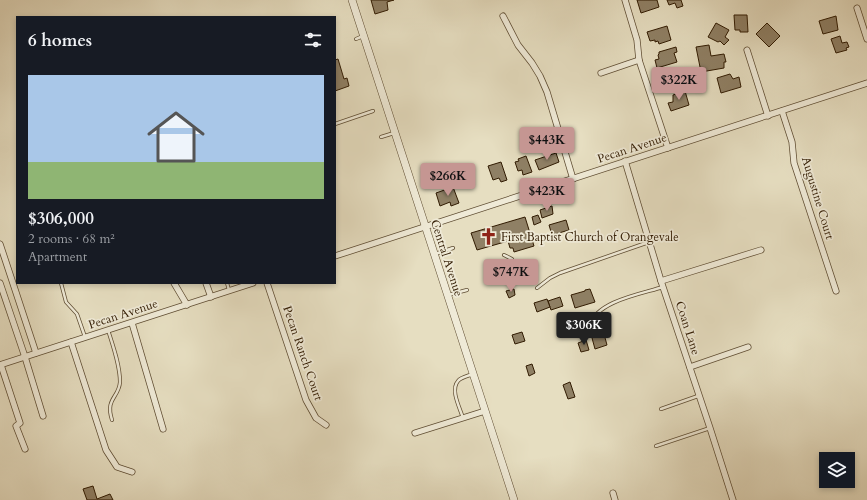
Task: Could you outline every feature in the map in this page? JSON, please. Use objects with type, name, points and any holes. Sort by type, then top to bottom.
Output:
[{"type":"street","name":"Central Avenue","points":[[352,0],[485,411],[512,500]]},
{"type":"street","points":[[625,0],[637,40],[639,60],[668,148]]},
{"type":"street","points":[[857,8],[867,39]]},
{"type":"street","points":[[503,16],[518,45],[540,76],[573,179]]},
{"type":"street","points":[[747,50],[768,116]]},
{"type":"street","points":[[601,73],[639,60]]},
{"type":"street","name":"Pecan Avenue","points":[[336,256],[867,83]]},
{"type":"street","name":"Augustine Court","points":[[782,111],[792,142],[794,163],[836,291]]},
{"type":"street","name":"Coan Lane","points":[[625,162],[661,281],[733,500]]},
{"type":"street","points":[[0,244],[36,353]]},
{"type":"street","points":[[661,281],[761,250]]},
{"type":"street","points":[[0,283],[43,416]]},
{"type":"street","points":[[175,284],[187,305]]},
{"type":"street","points":[[206,284],[211,297]]},
{"type":"street","name":"Pecan Avenue","points":[[0,365],[250,284]]},
{"type":"street","name":"Pecan Ranch Court","points":[[267,284],[306,400],[316,418],[326,425]]},
{"type":"street","points":[[132,323],[163,429]]},
{"type":"street","points":[[71,342],[106,450],[117,467],[132,472]]},
{"type":"street","points":[[690,367],[748,347]]},
{"type":"street","points":[[0,365],[20,423],[16,426],[25,449]]},
{"type":"street","points":[[415,433],[485,411]]},
{"type":"street","points":[[613,493],[615,500]]},
{"type":"lane","points":[[356,39],[364,36]]},
{"type":"lane","points":[[336,124],[373,111]]},
{"type":"lane","points":[[381,137],[395,133]]},
{"type":"lane","points":[[537,288],[560,272],[649,242]]},
{"type":"lane","points":[[434,254],[453,248]]},
{"type":"lane","points":[[504,255],[512,259],[517,275]]},
{"type":"lane","points":[[61,284],[66,302],[77,314],[86,337]]},
{"type":"lane","points":[[227,284],[229,291]]},
{"type":"lane","points":[[590,325],[592,319],[605,306],[663,287]]},
{"type":"lane","points":[[447,296],[467,290]]},
{"type":"lane","points":[[108,330],[120,382],[119,388],[110,404],[109,409],[112,420]]},
{"type":"lane","points":[[463,418],[455,392],[456,384],[459,380],[473,374]]},
{"type":"lane","points":[[661,409],[699,395]]},
{"type":"lane","points":[[656,446],[710,428]]},
{"type":"building","points":[[371,0],[394,0],[387,2],[388,10],[375,14]]},
{"type":"building","points":[[637,0],[657,0],[659,7],[641,13]]},
{"type":"building","points":[[667,0],[681,0],[683,6],[677,8],[675,3],[669,5]]},
{"type":"building","points":[[734,15],[747,15],[748,32],[740,32],[740,30],[735,30]]},
{"type":"building","points":[[836,16],[838,30],[823,34],[819,21]]},
{"type":"building","points":[[716,23],[729,30],[725,37],[729,40],[724,45],[720,41],[718,42],[708,37]]},
{"type":"building","points":[[767,23],[780,36],[769,47],[756,34]]},
{"type":"building","points":[[667,26],[671,40],[659,44],[658,41],[655,42],[655,40],[650,41],[647,32]]},
{"type":"building","points":[[840,36],[842,43],[847,42],[849,47],[846,48],[847,50],[836,53],[831,39]]},
{"type":"building","points":[[709,45],[711,56],[724,54],[726,62],[724,62],[724,68],[701,72],[696,47]]},
{"type":"building","points":[[676,47],[677,52],[674,53],[677,62],[657,68],[655,60],[659,59],[659,52]]},
{"type":"building","points":[[338,59],[344,79],[347,78],[349,86],[336,91],[336,60]]},
{"type":"building","points":[[678,71],[682,84],[667,89],[666,83],[663,84],[661,76]]},
{"type":"building","points":[[730,74],[733,79],[739,77],[741,87],[721,93],[717,78]]},
{"type":"building","points":[[685,91],[689,105],[671,111],[668,103],[673,102],[673,95]]},
{"type":"building","points":[[556,153],[559,162],[539,170],[535,160]]},
{"type":"building","points":[[526,156],[532,172],[523,175],[522,170],[518,171],[515,162]]},
{"type":"building","points":[[501,162],[507,180],[501,182],[499,178],[493,180],[488,166]]},
{"type":"building","points":[[453,187],[459,203],[451,206],[450,202],[440,206],[436,193]]},
{"type":"building","points":[[552,206],[553,214],[542,218],[540,210]]},
{"type":"building","points":[[538,215],[541,222],[534,225],[532,217]]},
{"type":"building","points":[[525,217],[534,246],[514,252],[513,248],[510,248],[508,241],[477,250],[471,233]]},
{"type":"building","points":[[566,220],[569,230],[552,235],[549,225]]},
{"type":"building","points":[[530,269],[532,276],[523,280],[521,273]]},
{"type":"building","points":[[514,289],[515,295],[509,298],[506,291]]},
{"type":"building","points":[[590,289],[595,302],[575,308],[571,295]]},
{"type":"building","points":[[560,297],[563,306],[551,310],[548,301]]},
{"type":"building","points":[[547,299],[550,307],[537,312],[534,303]]},
{"type":"building","points":[[522,332],[525,341],[515,344],[512,335]]},
{"type":"building","points":[[604,334],[607,345],[595,349],[592,338]]},
{"type":"building","points":[[586,340],[589,350],[581,352],[578,343]]},
{"type":"building","points":[[532,364],[535,373],[529,376],[526,366]]},
{"type":"building","points":[[570,382],[575,397],[568,399],[563,385]]},
{"type":"building","points":[[93,486],[97,499],[110,494],[113,500],[87,500],[83,489]]},
{"type":"place","name":"First Baptist Church of Orangevale","points":[[488,237]]}]
